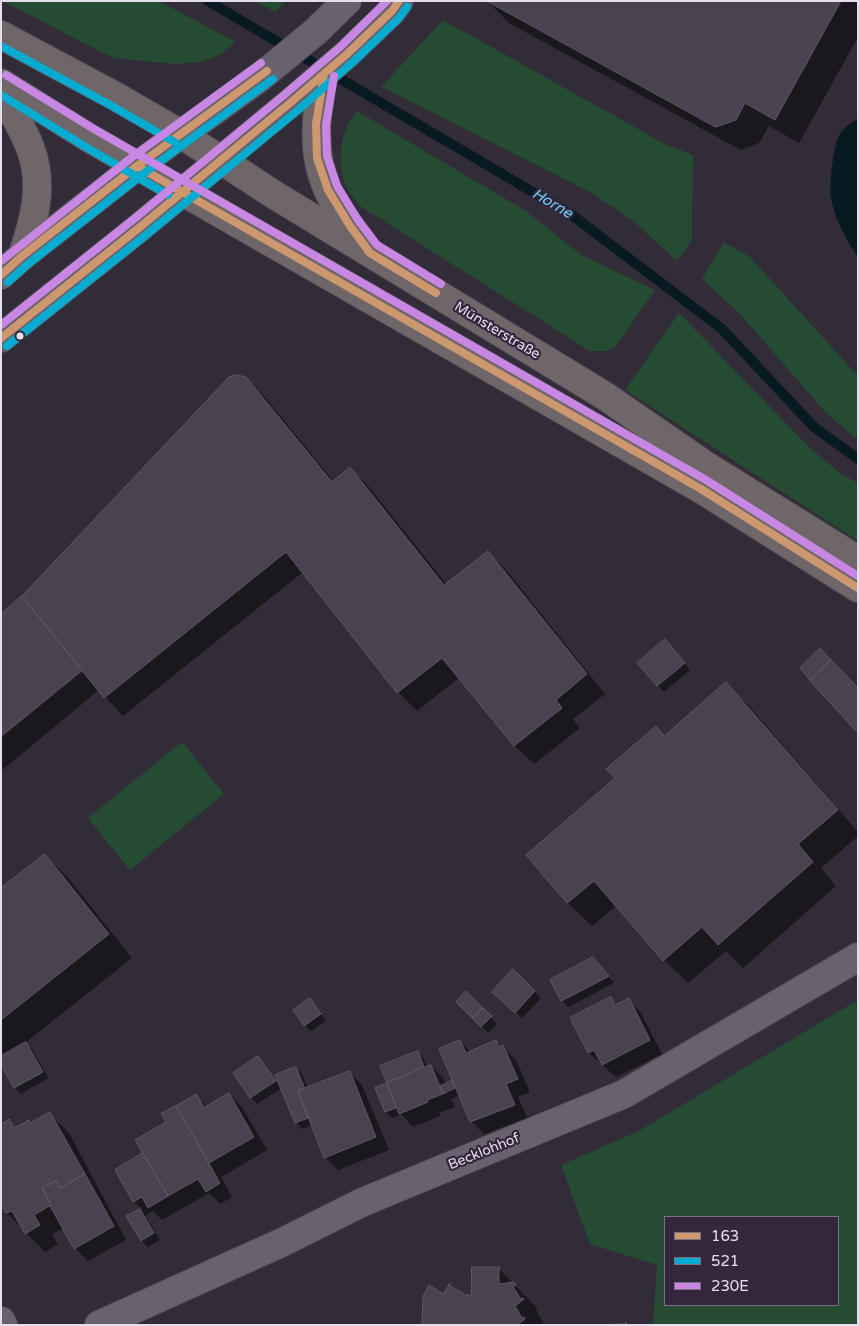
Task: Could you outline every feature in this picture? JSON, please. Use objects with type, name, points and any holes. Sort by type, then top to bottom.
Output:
[{"type":"main road","name":"Münsterstraße","points":[[1,35],[117,97],[181,134],[273,194],[605,396],[708,467],[858,560]]},
{"type":"main road","points":[[324,74],[316,124],[317,158],[328,190],[350,226],[370,253]]},
{"type":"main road","points":[[1,83],[137,166],[701,489],[858,588]]},
{"type":"main road","points":[[1,92],[32,151],[38,189],[31,230],[22,256]]},
{"type":"street","points":[[1,275],[22,256],[137,166],[258,79],[315,32],[347,1]]},
{"type":"street","points":[[1,338],[183,192],[290,103],[347,54],[392,11],[399,1]]},
{"type":"street","name":"Becklohhof","points":[[99,1325],[283,1242],[363,1202],[624,1094],[858,957]]},
{"type":"street","points":[[1,1321],[3,1325]]},
{"type":"green space","points":[[2,1],[159,1],[236,42],[220,55],[200,62],[175,64],[113,58]]},
{"type":"green space","points":[[255,1],[286,1],[275,12]]},
{"type":"green space","points":[[443,20],[665,144],[693,155],[692,240],[677,261],[633,221],[590,192],[381,87]]},
{"type":"green space","points":[[357,111],[526,211],[581,255],[655,290],[615,347],[607,351],[590,351],[360,206],[346,186],[341,167],[343,137]]},
{"type":"green space","points":[[724,242],[750,257],[858,376],[858,440],[827,414],[741,315],[702,279]]},
{"type":"green space","points":[[679,313],[808,446],[840,473],[858,483],[858,541],[625,390]]},
{"type":"green space","points":[[182,742],[224,794],[130,870],[88,818]]},
{"type":"green space","points":[[858,1000],[858,1325],[653,1325],[657,1265],[590,1244],[561,1165],[639,1131]]},
{"type":"water","points":[[858,119],[858,257],[849,244],[838,220],[832,204],[831,192],[832,169],[837,140],[845,128]]},
{"type":"building","points":[[487,1],[841,1],[775,120],[745,103],[736,120],[716,127]]},
{"type":"building","points":[[237,375],[246,377],[332,482],[350,467],[444,585],[488,551],[587,674],[556,700],[562,708],[514,746],[442,658],[397,693],[286,552],[104,698],[22,596],[229,377]]},
{"type":"building","points":[[22,596],[82,670],[1,736],[1,614]]},
{"type":"building","points":[[665,639],[685,663],[657,686],[637,663]]},
{"type":"building","points":[[820,648],[831,660],[810,680],[800,668]]},
{"type":"building","points":[[831,660],[858,688],[858,733],[810,681]]},
{"type":"building","points":[[726,682],[838,810],[798,844],[813,862],[718,945],[702,927],[663,961],[594,881],[567,903],[526,855],[615,778],[606,769],[656,726],[664,736]]},
{"type":"building","points":[[45,854],[109,934],[1,1020],[1,888]]},
{"type":"building","points":[[593,957],[609,976],[561,1001],[550,980]]},
{"type":"building","points":[[513,969],[535,991],[515,1013],[492,992]]},
{"type":"building","points":[[466,991],[483,1008],[472,1018],[456,1002]]},
{"type":"building","points":[[611,997],[615,1005],[629,998],[650,1040],[602,1065],[594,1050],[588,1053],[570,1018]]},
{"type":"building","points":[[310,998],[321,1014],[304,1026],[293,1010]]},
{"type":"building","points":[[483,1008],[492,1016],[481,1027],[472,1018]]},
{"type":"building","points":[[460,1040],[466,1053],[496,1040],[499,1047],[503,1045],[518,1079],[506,1084],[515,1105],[470,1122],[439,1049]]},
{"type":"building","points":[[26,1042],[43,1072],[14,1088],[1,1065],[1,1056]]},
{"type":"building","points":[[418,1051],[424,1067],[387,1083],[380,1066]]},
{"type":"building","points":[[258,1056],[276,1081],[250,1098],[233,1073]]},
{"type":"building","points":[[431,1065],[443,1094],[399,1114],[387,1083]]},
{"type":"building","points":[[296,1067],[305,1089],[298,1091],[308,1118],[295,1123],[275,1075]]},
{"type":"building","points":[[350,1071],[376,1137],[324,1158],[298,1091]]},
{"type":"building","points":[[452,1081],[455,1088],[443,1094],[440,1086]]},
{"type":"building","points":[[387,1083],[396,1108],[385,1112],[375,1088]]},
{"type":"building","points":[[229,1093],[254,1137],[209,1163],[176,1106],[196,1094],[204,1107]]},
{"type":"building","points":[[176,1106],[220,1183],[206,1192],[198,1179],[168,1196],[135,1140],[166,1122],[161,1114]]},
{"type":"building","points":[[50,1112],[85,1174],[60,1188],[56,1181],[42,1188],[51,1205],[34,1215],[40,1225],[25,1234],[12,1211],[6,1213],[1,1204],[1,1124],[9,1119],[14,1128],[29,1120],[30,1123]]},
{"type":"building","points":[[143,1153],[168,1196],[148,1208],[142,1197],[133,1202],[115,1170]]},
{"type":"building","points":[[85,1174],[114,1226],[74,1249],[42,1188],[56,1181],[60,1188]]},
{"type":"building","points":[[140,1209],[154,1233],[141,1241],[126,1216]]},
{"type":"building","points":[[472,1267],[500,1267],[499,1284],[514,1282],[516,1285],[513,1287],[521,1299],[524,1299],[515,1306],[522,1318],[524,1317],[525,1319],[517,1325],[422,1325],[423,1296],[429,1285],[443,1294],[450,1283],[450,1286],[463,1293],[463,1295],[471,1295]]},
{"type":"building","points":[[625,1324],[627,1325],[583,1325]]},
{"type":"waterway","name":"Horne","points":[[208,1],[572,215],[722,329],[814,427],[858,459]]},
{"type":"transit line","name":"230E","points":[[1,325],[134,219],[284,95],[340,47],[387,1]]},
{"type":"transit line","name":"163","points":[[1,338],[140,227],[290,103],[347,54],[392,11],[399,1]]},
{"type":"transit line","name":"521","points":[[7,346],[297,111],[354,61],[399,18],[407,7]]},
{"type":"transit line","name":"521","points":[[1,46],[176,143]]},
{"type":"transit line","name":"230E","points":[[1,261],[131,158],[261,63]]},
{"type":"transit line","name":"163","points":[[1,275],[22,256],[137,166],[267,71]]},
{"type":"transit line","name":"163","points":[[324,74],[316,124],[317,158],[328,190],[350,226],[370,253],[436,293]]},
{"type":"transit line","name":"230E","points":[[6,75],[94,129],[706,480],[858,576]]},
{"type":"transit line","name":"230E","points":[[334,76],[326,125],[327,156],[337,186],[358,220],[377,245],[441,284]]},
{"type":"transit line","name":"521","points":[[8,282],[28,264],[143,174],[273,79]]},
{"type":"transit line","name":"521","points":[[1,95],[168,195]]},
{"type":"transit line","name":"163","points":[[137,166],[701,489],[858,588]]}]
